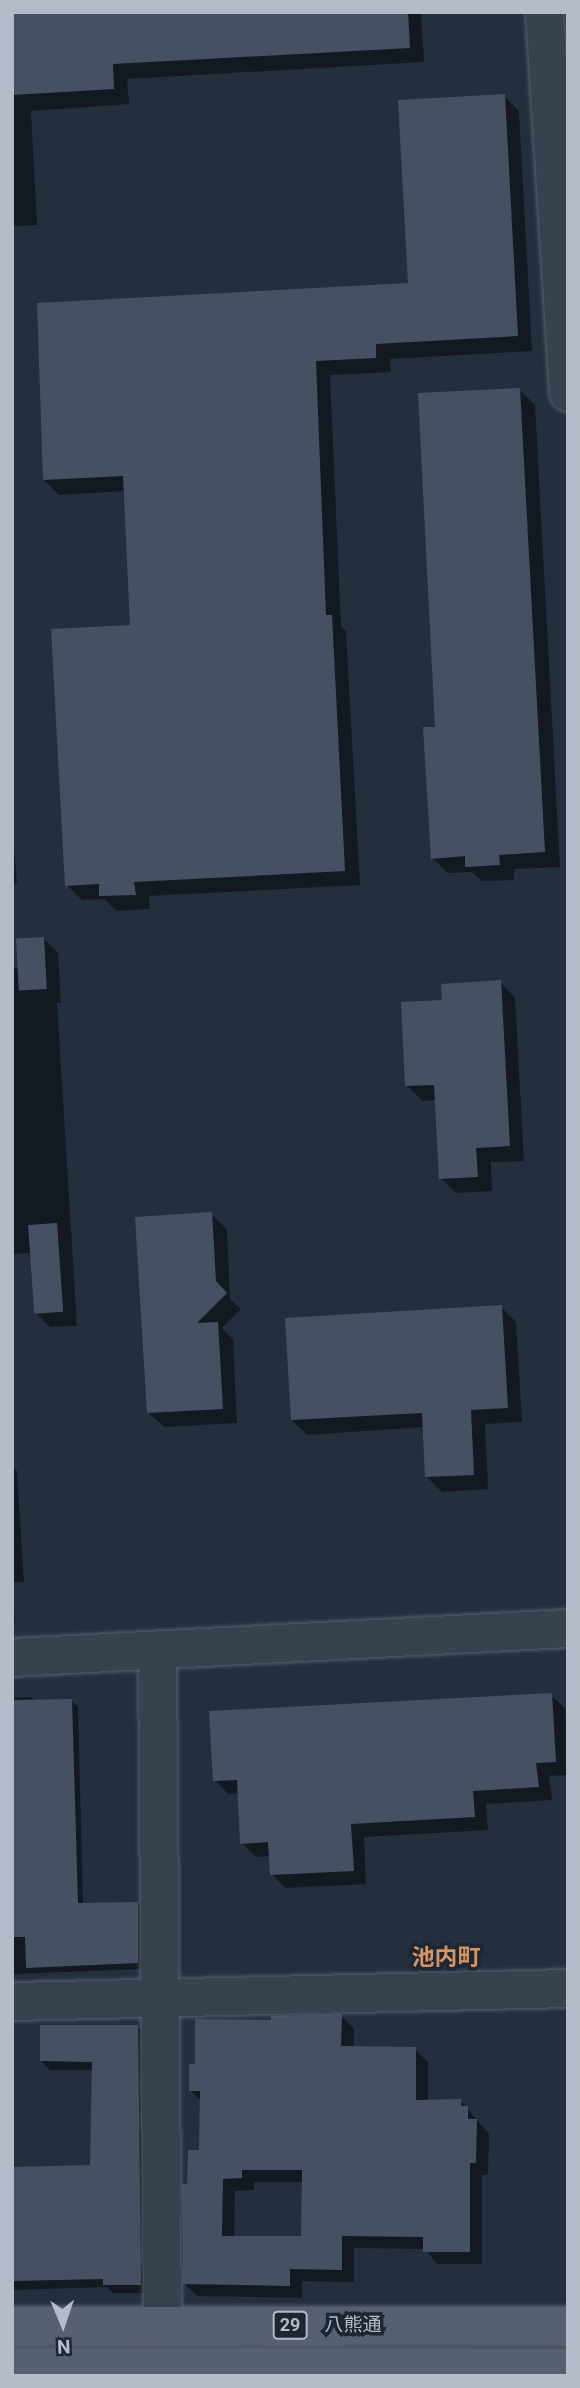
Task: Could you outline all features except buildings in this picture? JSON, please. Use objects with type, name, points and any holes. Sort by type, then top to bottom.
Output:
[{"type":"main road","name":"八熊通","points":[[12,2326],[568,2326]]},
{"type":"main road","name":"29","points":[[12,2367],[568,2368]]},
{"type":"street","points":[[544,12],[568,392]]},
{"type":"street","points":[[12,1657],[568,1628]]},
{"type":"street","points":[[157,1650],[162,2325]]},
{"type":"street","points":[[12,2001],[568,1988]]},
{"type":"district","name":"池内町","points":[[446,1958]]}]
